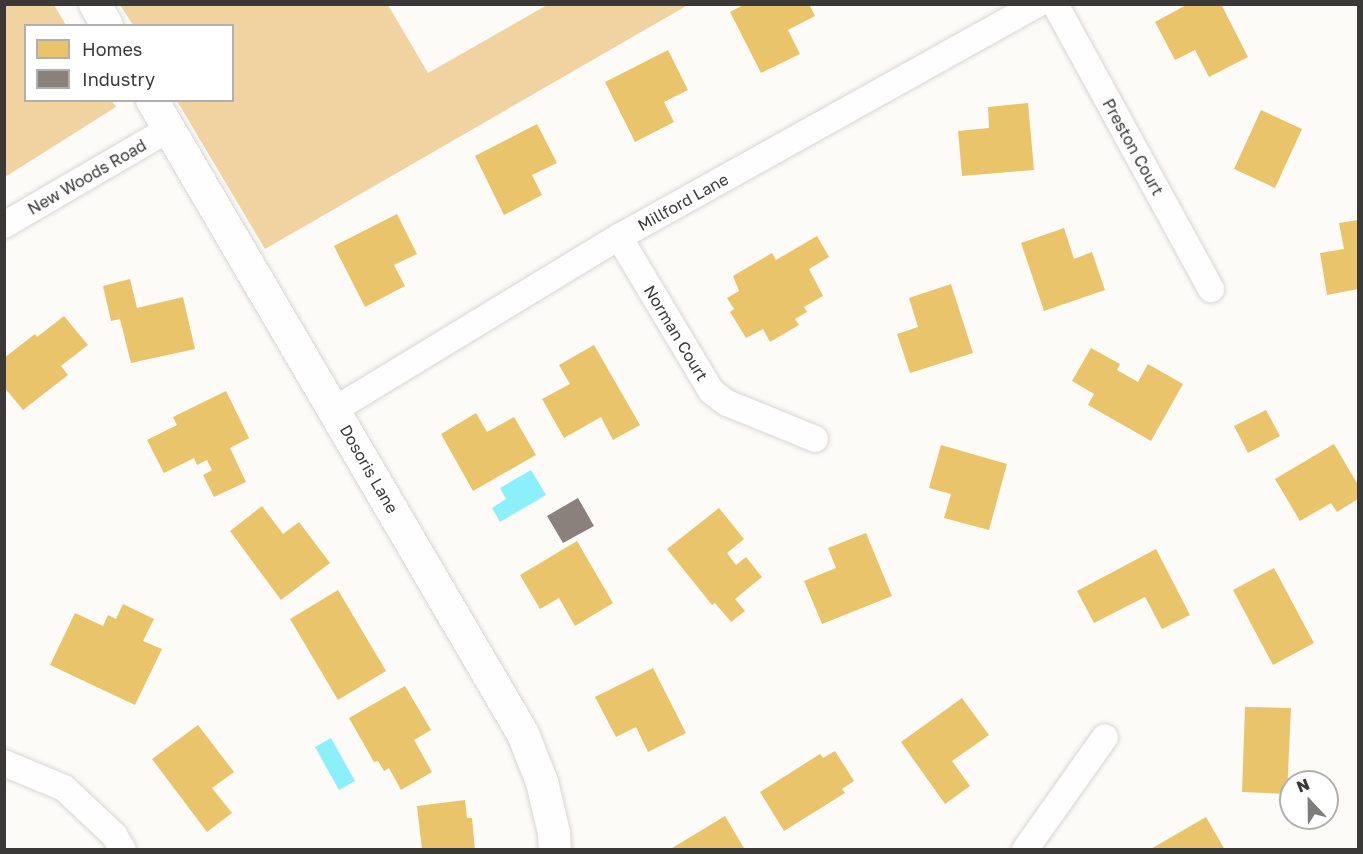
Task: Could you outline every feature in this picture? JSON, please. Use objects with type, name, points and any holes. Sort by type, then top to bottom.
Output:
[{"type":"street","points":[[95,4],[107,24]]},
{"type":"street","name":"Millford Lane","points":[[334,410],[619,237],[1038,4]]},
{"type":"street","name":"Preston Court","points":[[1054,4],[1211,289]]},
{"type":"street","name":"Dosoris Lane","points":[[153,102],[523,735],[542,782],[554,833],[555,849]]},
{"type":"street","name":"New Woods Road","points":[[4,225],[169,129]]},
{"type":"street","name":"Norman Court","points":[[619,237],[711,391],[727,403],[815,439]]},
{"type":"street","points":[[1025,849],[1105,737]]},
{"type":"street","points":[[4,763],[64,788],[114,835],[123,849]]},
{"type":"shaded area","points":[[5,4],[54,5],[65,24],[24,24],[24,102],[113,102],[116,107],[5,177]]},
{"type":"shaded area","points":[[120,5],[388,5],[428,73],[547,5],[688,5],[265,249],[178,102],[234,102],[234,24],[132,24]]},
{"type":"water","points":[[531,470],[546,495],[500,522],[492,508],[506,499],[500,488]]},
{"type":"water","points":[[331,738],[355,781],[339,790],[315,747]]},
{"type":"building: Homes","points":[[745,4],[809,4],[815,16],[788,30],[800,54],[761,73],[730,12]]},
{"type":"building: Homes","points":[[1188,4],[1221,4],[1248,57],[1209,77],[1195,50],[1175,60],[1155,22]]},
{"type":"building: Homes","points":[[668,50],[688,90],[664,102],[674,122],[635,142],[605,82]]},
{"type":"building: Homes","points":[[1028,103],[1034,170],[962,176],[958,131],[989,128],[988,107]]},
{"type":"building: Homes","points":[[1261,110],[1302,129],[1275,188],[1234,169]]},
{"type":"building: Homes","points":[[537,124],[557,163],[532,175],[542,195],[504,215],[475,156]]},
{"type":"building: Homes","points":[[397,214],[417,254],[394,265],[405,286],[365,307],[334,246]]},
{"type":"building: Homes","points":[[1358,220],[1358,289],[1327,295],[1320,253],[1344,249],[1339,223]]},
{"type":"building: Homes","points":[[1064,228],[1074,259],[1092,252],[1105,290],[1044,311],[1021,243]]},
{"type":"building: Homes","points":[[817,236],[829,257],[809,269],[823,296],[804,307],[807,312],[795,319],[799,325],[770,342],[763,329],[746,338],[730,312],[734,309],[727,298],[739,291],[733,276],[772,253],[776,260]]},
{"type":"building: Homes","points":[[130,279],[137,308],[183,297],[195,349],[131,363],[120,319],[111,321],[103,286]]},
{"type":"building: Homes","points":[[951,284],[973,353],[910,373],[897,334],[918,327],[909,298]]},
{"type":"building: Homes","points":[[64,316],[88,345],[61,366],[68,375],[23,410],[4,387],[4,358],[35,334],[37,337]]},
{"type":"building: Homes","points":[[594,345],[640,425],[613,440],[601,417],[564,438],[542,399],[570,384],[559,365]]},
{"type":"building: Homes","points":[[1091,348],[1120,364],[1117,370],[1138,382],[1148,364],[1183,384],[1151,441],[1088,405],[1094,394],[1072,381]]},
{"type":"building: Homes","points":[[226,391],[249,438],[230,448],[246,482],[214,497],[203,475],[212,470],[207,460],[197,465],[194,458],[164,473],[147,440],[177,425],[173,417]]},
{"type":"building: Homes","points":[[1266,410],[1280,436],[1248,453],[1234,426]]},
{"type":"building: Homes","points":[[476,413],[487,432],[514,417],[536,455],[473,491],[441,434]]},
{"type":"building: Homes","points":[[1334,444],[1358,485],[1358,499],[1337,512],[1331,503],[1300,521],[1275,479]]},
{"type":"building: Homes","points":[[941,445],[1007,464],[989,530],[944,518],[951,494],[929,488]]},
{"type":"building: Homes","points":[[262,506],[283,534],[299,522],[330,563],[281,600],[230,531]]},
{"type":"building: Homes","points":[[719,508],[744,539],[727,553],[736,565],[746,557],[762,577],[735,599],[745,611],[731,622],[715,603],[712,605],[667,549]]},
{"type":"building: Homes","points":[[866,533],[892,596],[822,624],[804,581],[836,568],[828,548]]},
{"type":"building: Homes","points":[[577,541],[613,603],[575,626],[559,598],[540,609],[520,575]]},
{"type":"building: Homes","points":[[1156,549],[1190,615],[1162,629],[1145,597],[1094,623],[1077,591]]},
{"type":"building: Homes","points":[[1274,568],[1314,643],[1273,665],[1233,590]]},
{"type":"building: Homes","points":[[338,590],[386,671],[338,700],[290,619]]},
{"type":"building: Homes","points":[[123,604],[154,619],[143,641],[162,649],[135,705],[50,665],[75,613],[103,626],[108,615],[116,619]]},
{"type":"building: Homes","points":[[653,668],[686,733],[648,752],[636,727],[616,737],[595,697]]},
{"type":"building: Homes","points":[[405,686],[431,730],[414,740],[432,772],[401,790],[389,768],[384,771],[378,761],[374,762],[349,718]]},
{"type":"building: Homes","points":[[962,698],[989,735],[952,761],[970,786],[945,804],[901,742]]},
{"type":"building: Homes","points":[[1245,707],[1291,708],[1288,770],[1279,770],[1279,794],[1242,792]]},
{"type":"building: Homes","points":[[198,725],[234,772],[212,788],[232,813],[207,832],[152,759]]},
{"type":"building: Homes","points":[[835,751],[854,781],[842,789],[845,793],[784,831],[760,792],[820,754],[823,758]]},
{"type":"building: Homes","points":[[465,800],[467,818],[472,818],[475,850],[422,850],[417,806]]},
{"type":"building: Homes","points":[[725,816],[745,850],[669,850]]},
{"type":"building: Homes","points":[[1206,817],[1225,850],[1149,850]]},
{"type":"building: Industry","points":[[578,498],[594,526],[563,543],[547,516]]}]
